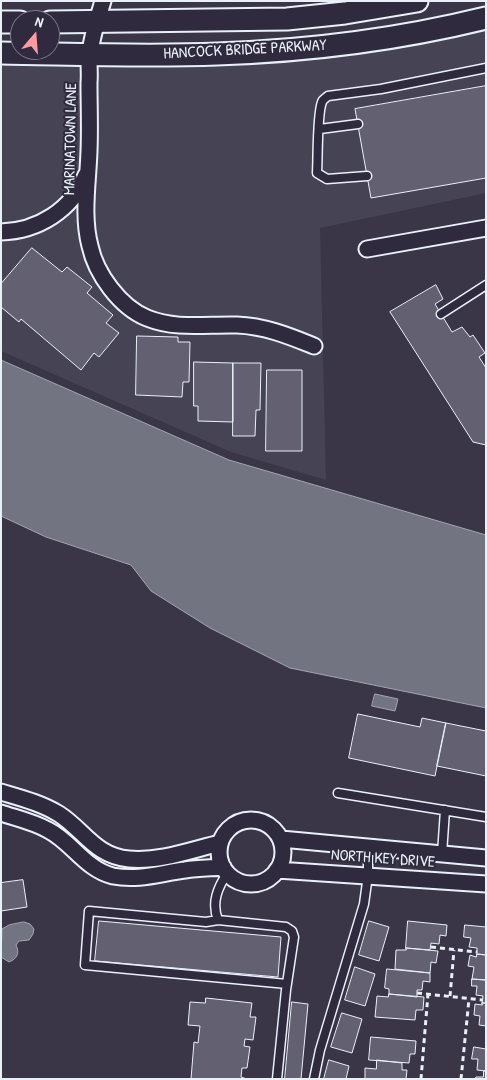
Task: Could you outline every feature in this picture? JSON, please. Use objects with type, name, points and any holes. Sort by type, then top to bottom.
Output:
[{"type":"main road","name":"HANCOCK BRIDGE PARKWAY","points":[[60,22],[287,19],[345,13],[417,1]]},
{"type":"main road","name":"HANCOCK BRIDGE PARKWAY","points":[[1,53],[216,54],[317,48],[375,41],[486,18]]},
{"type":"street","name":"MARINATOWN LANE","points":[[103,1],[89,54],[87,225],[90,246],[97,266],[110,286],[125,303],[145,317],[168,325],[238,325],[261,328],[284,334],[314,346]]},
{"type":"street","points":[[1,232],[24,230],[58,213],[72,201],[82,186],[88,169]]},
{"type":"street","name":"MARINATOWN LANE","points":[[58,213],[76,216],[87,225]]},
{"type":"street","points":[[367,249],[486,228]]},
{"type":"street","points":[[4,793],[42,805],[76,827],[88,840],[106,853],[128,859],[158,857],[220,843]]},
{"type":"street","points":[[1,811],[48,830],[95,869],[111,875],[128,878],[146,877],[187,869],[226,870]]},
{"type":"street","points":[[247,820],[257,820],[267,824],[275,830],[281,839],[283,848],[282,860],[277,870],[270,877],[260,882],[244,882],[234,878],[226,870],[219,854],[220,843],[230,827],[247,820]]},
{"type":"street","name":"NORTH KEY DRIVE","points":[[281,839],[486,858]]},
{"type":"street","name":"NORTH KEY DRIVE","points":[[277,870],[486,884]]},
{"type":"lane","points":[[367,176],[327,179],[317,173],[320,113],[322,101],[325,98],[486,68]]},
{"type":"lane","points":[[320,129],[358,124]]},
{"type":"lane","points":[[441,314],[486,285]]},
{"type":"lane","points":[[1,811],[4,793]]},
{"type":"lane","points":[[338,793],[486,817]]},
{"type":"lane","points":[[442,854],[445,810]]},
{"type":"lane","points":[[314,1079],[318,1057],[364,904],[368,875],[368,847]]},
{"type":"lane","points":[[218,920],[216,914],[218,887],[226,870]]},
{"type":"lane","points":[[277,1079],[294,937],[292,930],[286,927],[218,920],[206,922],[89,911],[85,965],[287,984]]},
{"type":"path","points":[[430,947],[477,952]]},
{"type":"path","points":[[450,997],[454,950]]},
{"type":"path","points":[[417,993],[483,1000]]},
{"type":"path","points":[[421,1079],[428,994]]},
{"type":"path","points":[[461,1079],[469,999]]},
{"type":"shaded area","points":[[486,27],[486,193],[320,228],[326,480],[231,452],[1,351],[1,63]]},
{"type":"water","points":[[1,360],[229,460],[486,535],[486,708],[290,668],[210,628],[151,591],[131,565],[46,537],[1,516]]},
{"type":"water","points":[[375,694],[398,699],[395,711],[372,706]]},
{"type":"water","points":[[24,922],[30,924],[34,929],[33,934],[29,940],[19,941],[16,945],[17,955],[9,962],[1,957],[2,929],[9,925]]},
{"type":"building","points":[[486,86],[486,178],[371,198],[355,109]]},
{"type":"building","points":[[32,248],[62,272],[67,267],[92,287],[87,293],[113,315],[106,323],[119,333],[99,357],[94,353],[81,370],[21,319],[19,322],[1,307],[1,284]]},
{"type":"building","points":[[436,285],[443,299],[435,304],[452,332],[462,327],[470,337],[473,335],[485,353],[479,357],[486,368],[486,445],[473,442],[390,312]]},
{"type":"building","points":[[137,336],[178,337],[178,342],[190,342],[189,382],[183,382],[182,397],[136,395]]},
{"type":"building","points":[[194,362],[233,363],[233,422],[198,421],[198,406],[194,406]]},
{"type":"building","points":[[233,363],[261,363],[260,410],[256,410],[255,436],[233,436]]},
{"type":"building","points":[[267,370],[302,370],[302,451],[266,451]]},
{"type":"building","points":[[358,714],[420,727],[422,718],[446,723],[435,776],[349,758]]},
{"type":"building","points":[[446,723],[486,731],[486,776],[437,766]]},
{"type":"building","points":[[23,880],[27,907],[1,911],[1,883]]},
{"type":"building","points":[[99,921],[281,937],[278,977],[95,961]]},
{"type":"building","points":[[369,921],[389,927],[379,961],[359,955]]},
{"type":"building","points":[[408,921],[447,925],[446,936],[440,935],[439,944],[431,943],[430,950],[406,948]]},
{"type":"building","points":[[465,925],[486,927],[486,955],[477,954],[477,948],[469,947],[471,938],[464,937]]},
{"type":"building","points":[[406,948],[438,951],[436,963],[431,962],[430,973],[395,969],[396,950],[406,950]]},
{"type":"building","points":[[477,954],[486,955],[486,980],[472,979],[474,967],[468,966],[470,955],[476,957]]},
{"type":"building","points":[[355,967],[375,974],[365,1006],[345,1000]]},
{"type":"building","points":[[387,969],[430,973],[430,982],[423,981],[422,990],[417,990],[417,997],[389,994],[389,989],[385,988]]},
{"type":"building","points":[[472,979],[486,980],[486,1003],[482,1003],[483,996],[476,995],[477,986],[472,986]]},
{"type":"building","points":[[389,994],[424,997],[423,1010],[416,1010],[415,1020],[375,1017],[377,996],[388,997]]},
{"type":"building","points":[[206,998],[252,1003],[250,1017],[256,1017],[253,1040],[245,1039],[244,1046],[250,1047],[247,1068],[242,1068],[241,1077],[247,1079],[191,1079],[194,1042],[198,1043],[200,1026],[188,1025],[190,1002],[205,1003]]},
{"type":"building","points":[[292,1002],[308,1004],[301,1079],[285,1079]]},
{"type":"building","points":[[482,1003],[486,1003],[486,1026],[479,1025],[480,1016],[474,1015],[475,1004],[482,1005]]},
{"type":"building","points":[[342,1013],[362,1019],[352,1053],[331,1047]]},
{"type":"building","points":[[371,1037],[416,1041],[415,1054],[410,1054],[409,1063],[369,1060]]},
{"type":"building","points":[[474,1047],[486,1049],[486,1071],[477,1070],[478,1059],[472,1059]]},
{"type":"building","points":[[329,1060],[349,1066],[346,1079],[324,1079]]},
{"type":"building","points":[[377,1060],[402,1063],[402,1070],[407,1070],[406,1079],[365,1079],[365,1068],[376,1069]]},
{"type":"building","points":[[484,1071],[486,1071],[486,1079],[475,1079],[476,1077],[483,1077]]}]
